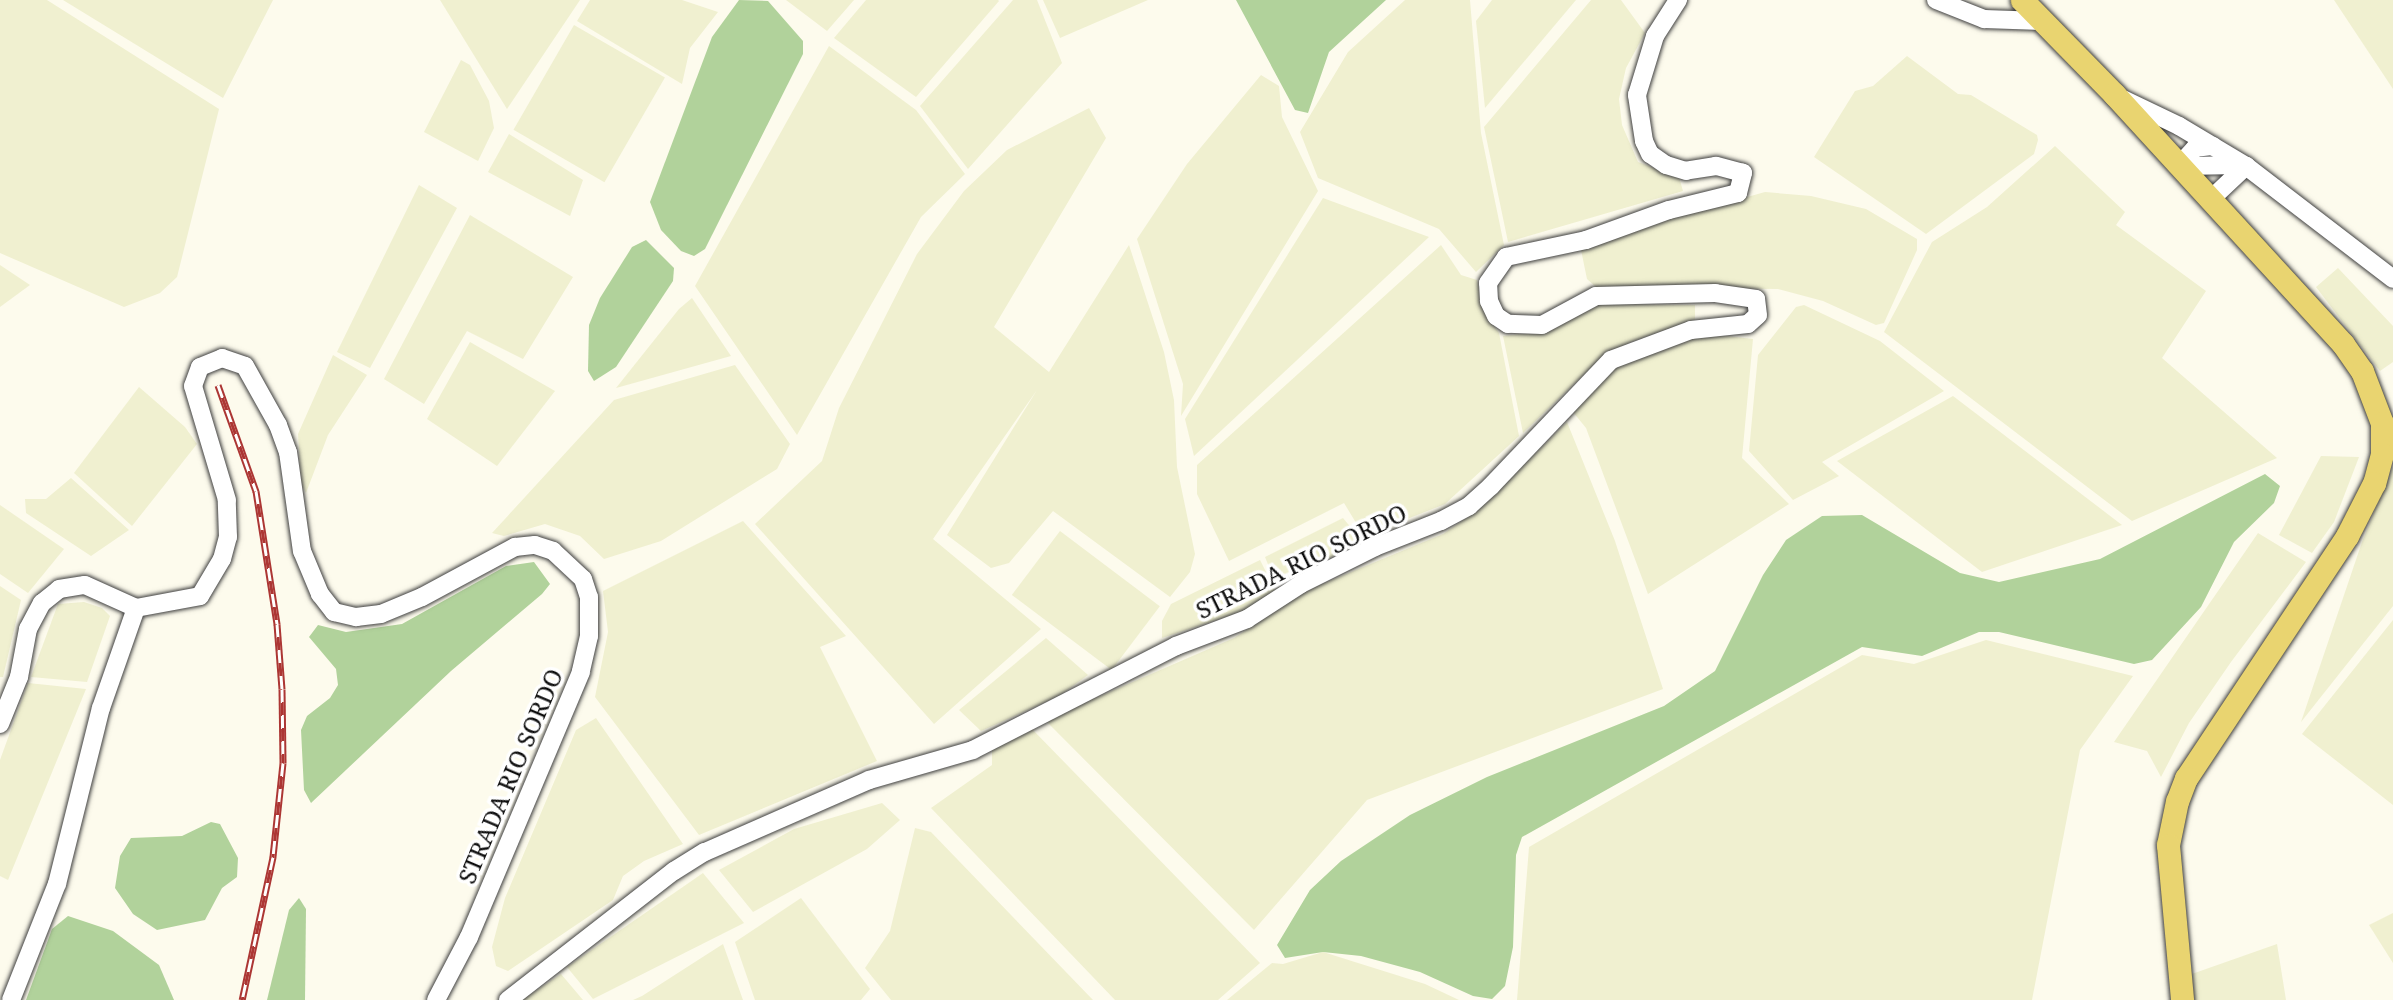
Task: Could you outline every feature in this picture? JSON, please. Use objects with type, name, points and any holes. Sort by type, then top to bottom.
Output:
[{"type":"main road","points":[[2022,0],[2114,94],[2343,344],[2362,371],[2382,423],[2382,454],[2374,483],[2347,536],[2186,778],[2177,801],[2168,845],[2182,1000]]},
{"type":"street","name":"STRADA RIO SORDO","points":[[508,1000],[674,871],[705,852],[869,780],[973,750],[1176,646],[1247,619],[1301,584],[1469,506],[1611,360],[1690,330],[1748,324],[1758,315],[1756,299],[1715,293],[1597,296],[1542,325],[1508,324],[1496,316],[1489,300],[1488,284],[1506,257],[1586,240],[1669,210],[1738,193],[1743,173],[1716,166],[1686,171],[1666,165],[1650,153],[1644,141],[1637,95],[1655,36],[1678,0]]},
{"type":"street","points":[[1936,0],[1984,19],[2042,21]]},
{"type":"street","points":[[2114,94],[2246,166],[2393,279]]},
{"type":"street","points":[[2179,166],[2195,148],[2213,146]]},
{"type":"street","points":[[2179,166],[2246,166]]},
{"type":"street","points":[[2210,200],[2246,166]]},
{"type":"street","name":"STRADA RIO SORDO","points":[[136,608],[200,596],[222,559],[228,537],[227,500],[193,386],[200,367],[222,358],[245,366],[278,425],[288,452],[302,551],[320,594],[334,612],[356,617],[381,614],[422,597],[515,547],[535,545],[553,551],[583,579],[589,597],[589,636],[581,672],[464,947],[436,1000]]},
{"type":"street","points":[[0,724],[19,677],[28,629],[41,603],[60,589],[85,585],[136,608],[101,708],[57,884],[11,1000]]},
{"type":"green space","points":[[0,0],[47,0],[219,109],[177,277],[160,293],[124,307],[0,253]]},
{"type":"green space","points":[[63,0],[273,0],[223,98]]},
{"type":"green space","points":[[440,0],[580,0],[507,109]]},
{"type":"green space","points":[[590,0],[682,0],[718,12],[690,48],[682,84],[577,21]]},
{"type":"green space","points":[[739,0],[768,1],[803,41],[803,54],[705,249],[694,256],[681,251],[661,230],[650,202],[712,37]]},
{"type":"green space","points":[[786,0],[854,0],[827,31]]},
{"type":"green space","points":[[866,0],[999,1],[916,97],[834,38]]},
{"type":"green space","points":[[1013,0],[1037,0],[1062,63],[968,169],[920,106]]},
{"type":"green space","points":[[1043,0],[1148,0],[1060,38]]},
{"type":"green space","points":[[1236,0],[1386,0],[1329,52],[1308,113],[1295,110]]},
{"type":"green space","points":[[1405,0],[1470,0],[1481,133],[1504,245],[1476,272],[1439,229],[1318,178],[1300,132],[1348,52]]},
{"type":"green space","points":[[1492,0],[1576,0],[1485,108],[1476,21]]},
{"type":"green space","points":[[1591,0],[1621,0],[1645,33],[1626,68],[1619,99],[1622,125],[1638,162],[1679,177],[1683,191],[1508,242],[1484,127]]},
{"type":"green space","points":[[2334,0],[2393,0],[2393,89]]},
{"type":"green space","points":[[574,25],[665,78],[604,182],[514,130]]},
{"type":"green space","points":[[829,46],[916,110],[965,174],[921,217],[797,435],[695,286]]},
{"type":"green space","points":[[1907,56],[1958,94],[1971,95],[2037,135],[2038,140],[2034,154],[1926,234],[1814,157],[1855,91],[1873,86]]},
{"type":"green space","points":[[461,60],[470,65],[489,101],[494,128],[478,161],[424,132]]},
{"type":"green space","points":[[1261,75],[1279,86],[1282,117],[1318,191],[1181,416],[1183,384],[1137,239],[1187,164]]},
{"type":"green space","points":[[1089,108],[1106,138],[994,327],[1049,372],[1129,245],[1164,352],[1174,400],[1177,467],[1195,554],[1190,572],[1170,597],[1053,511],[1009,563],[991,568],[947,535],[1037,390],[933,539],[1041,629],[934,724],[755,524],[822,461],[839,408],[917,254],[964,191],[1007,150]]},
{"type":"green space","points":[[509,134],[583,180],[570,216],[488,172]]},
{"type":"green space","points":[[2055,146],[2125,212],[2116,225],[2206,291],[2162,358],[2277,458],[2132,521],[1884,332],[1932,242],[1987,207]]},
{"type":"green space","points":[[419,185],[457,208],[370,368],[337,352]]},
{"type":"green space","points":[[1765,192],[1811,196],[1866,209],[1917,239],[1917,250],[1884,323],[1876,325],[1823,301],[1778,289],[1596,287],[1587,279],[1581,250],[1637,228]]},
{"type":"green space","points":[[1323,198],[1429,237],[1194,456],[1185,419]]},
{"type":"green space","points":[[470,215],[573,277],[523,359],[467,331],[424,404],[384,379]]},
{"type":"green space","points":[[646,240],[674,268],[673,281],[616,367],[594,381],[588,371],[589,325],[600,298],[632,247]]},
{"type":"green space","points":[[1441,245],[1461,275],[1477,280],[1484,312],[1499,333],[1519,436],[1445,504],[1364,536],[1344,503],[1229,561],[1197,494],[1197,465]]},
{"type":"green space","points":[[0,265],[30,285],[0,307]]},
{"type":"green space","points":[[2338,268],[2393,326],[2393,362],[2380,371],[2316,287]]},
{"type":"green space","points":[[692,298],[731,356],[616,388],[679,309]]},
{"type":"green space","points":[[1598,304],[1695,305],[1695,320],[1631,342],[1596,363],[1523,433],[1503,336],[1537,332]]},
{"type":"green space","points":[[1804,305],[1880,341],[1944,391],[1822,462],[1839,476],[1793,500],[1749,451],[1758,355],[1796,307]]},
{"type":"green space","points":[[1710,334],[1753,339],[1742,458],[1789,504],[1648,594],[1586,428],[1573,412],[1618,366],[1647,350]]},
{"type":"green space","points":[[470,342],[555,391],[497,466],[427,419]]},
{"type":"green space","points":[[333,355],[367,375],[328,435],[306,493],[301,484],[298,434]]},
{"type":"green space","points":[[735,365],[790,444],[777,469],[661,541],[604,559],[580,536],[545,524],[504,536],[492,533],[614,400]]},
{"type":"green space","points":[[139,387],[185,427],[197,444],[132,526],[74,473]]},
{"type":"green space","points":[[1953,396],[2122,525],[1982,572],[1837,461]]},
{"type":"green space","points":[[1567,422],[1615,541],[1663,689],[1367,800],[1254,930],[1045,720],[1234,638],[1310,589],[1443,534],[1478,510]]},
{"type":"green space","points":[[2321,456],[2359,457],[2334,522],[2312,553],[2279,535]]},
{"type":"green space","points":[[2393,466],[2393,606],[2301,722],[2362,542]]},
{"type":"green space","points":[[2265,474],[2280,486],[2274,503],[2234,542],[2201,607],[2152,660],[2134,664],[1999,632],[1979,632],[1922,656],[1862,647],[1522,837],[1516,855],[1513,947],[1505,986],[1492,999],[1473,996],[1420,972],[1361,956],[1323,952],[1285,958],[1277,945],[1310,890],[1341,861],[1410,815],[1487,777],[1664,706],[1715,671],[1763,575],[1786,540],[1822,516],[1862,515],[1960,573],[1999,582],[2100,559]]},
{"type":"green space","points":[[71,478],[129,530],[91,556],[26,513],[25,499],[46,499]]},
{"type":"green space","points":[[0,505],[64,549],[28,593],[0,574]]},
{"type":"green space","points":[[1343,518],[1362,541],[1277,586],[1265,557]]},
{"type":"green space","points":[[743,521],[846,636],[820,647],[877,761],[699,835],[595,697],[608,632],[603,591]]},
{"type":"green space","points":[[1060,531],[1160,606],[1112,670],[1012,595]]},
{"type":"green space","points":[[2258,533],[2306,562],[2189,723],[2161,777],[2147,751],[2114,742]]},
{"type":"green space","points":[[1260,560],[1275,590],[1244,611],[1162,638],[1162,621],[1171,604]]},
{"type":"green space","points":[[534,562],[550,584],[542,594],[451,671],[311,803],[304,790],[301,730],[307,716],[330,698],[338,685],[336,669],[309,637],[318,625],[346,632],[402,624],[506,566]]},
{"type":"green space","points":[[0,586],[21,600],[3,677],[0,677]]},
{"type":"green space","points":[[84,602],[102,608],[110,616],[87,682],[31,677],[58,604]]},
{"type":"green space","points":[[2393,620],[2393,805],[2302,734]]},
{"type":"green space","points":[[1046,638],[1088,675],[1059,696],[981,731],[959,710]]},
{"type":"green space","points":[[1986,640],[2133,676],[2080,750],[2032,1000],[1517,1000],[1529,847],[1862,655],[1914,664]]},
{"type":"green space","points":[[28,683],[86,689],[8,880],[0,876],[0,760]]},
{"type":"green space","points":[[596,718],[683,844],[644,861],[623,876],[613,900],[508,971],[496,966],[492,947],[505,898],[576,730]]},
{"type":"green space","points":[[1032,729],[1260,963],[1218,1000],[1115,1000],[931,808],[992,765],[992,750]]},
{"type":"green space","points":[[882,803],[900,820],[867,849],[753,912],[719,870],[794,829]]},
{"type":"green space","points":[[211,822],[220,824],[238,858],[237,877],[222,888],[205,920],[157,930],[133,914],[115,888],[120,856],[131,838],[182,836]]},
{"type":"green space","points":[[915,828],[931,832],[1093,1000],[891,1000],[865,968],[890,931]]},
{"type":"green space","points":[[703,873],[744,923],[593,999],[567,967]]},
{"type":"green space","points":[[299,898],[306,909],[305,1000],[267,1000],[289,910]]},
{"type":"green space","points":[[801,898],[870,989],[861,1000],[755,1000],[735,942]]},
{"type":"green space","points":[[2393,913],[2393,963],[2369,925]]},
{"type":"green space","points":[[68,916],[113,931],[159,965],[174,1000],[26,1000],[52,929]]},
{"type":"green space","points":[[723,944],[743,1000],[633,1000],[642,996]]},
{"type":"green space","points":[[2277,944],[2286,1000],[2190,1000],[2189,975]]},
{"type":"green space","points":[[1323,952],[1425,984],[1459,1000],[1227,1000],[1272,963],[1283,964]]},
{"type":"green space","points":[[561,974],[583,1000],[522,1000]]},
{"type":"railway","points":[[218,385],[256,491],[277,624],[282,689],[283,763],[273,857],[242,1000]]}]
